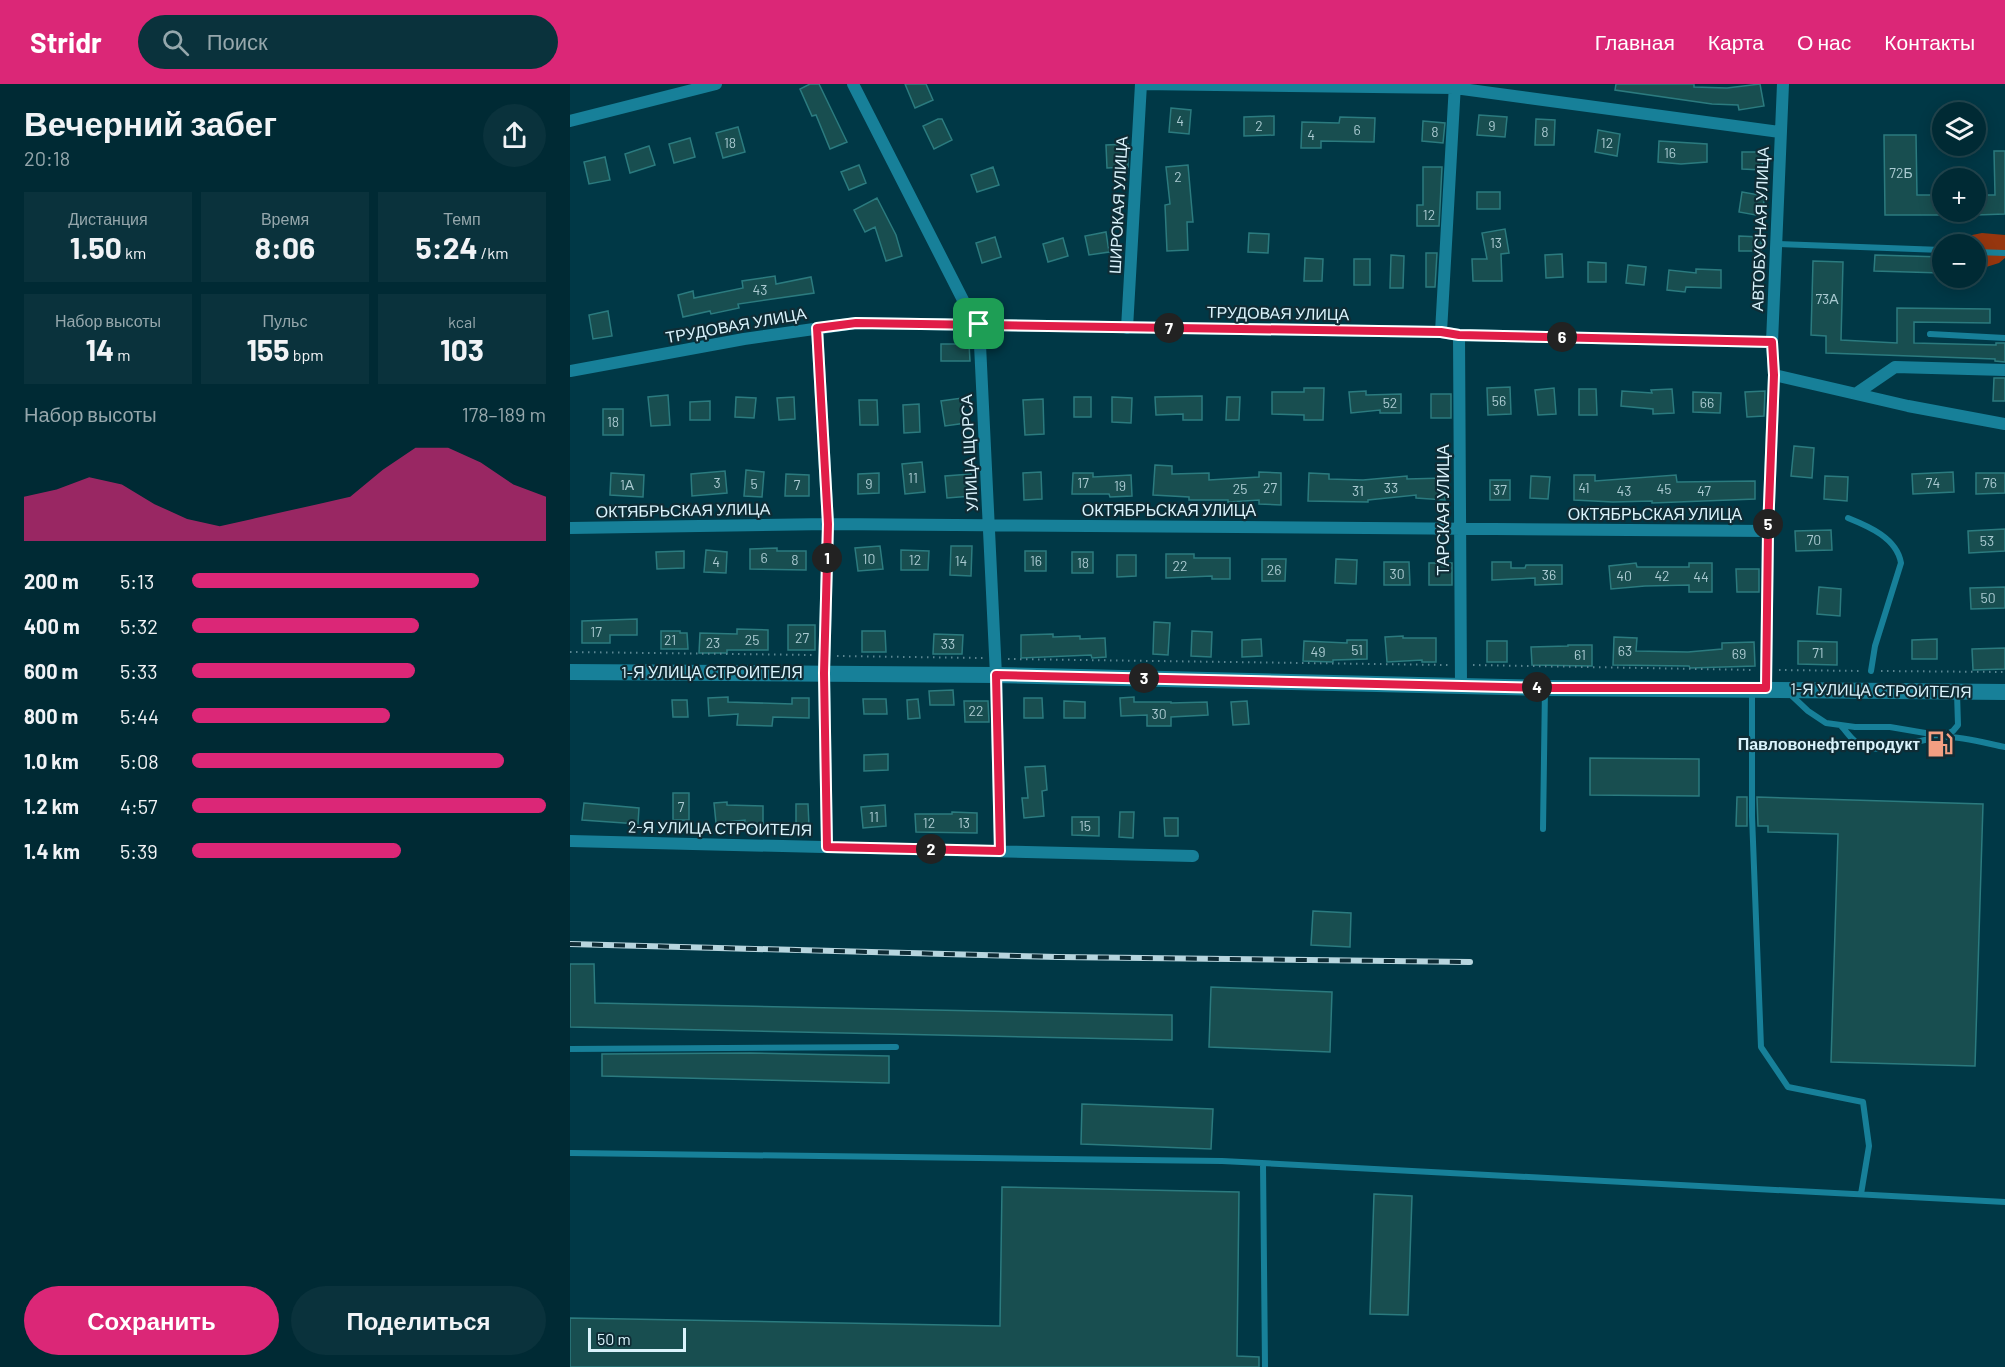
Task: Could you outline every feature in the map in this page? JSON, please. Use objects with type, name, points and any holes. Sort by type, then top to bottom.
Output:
[{"type":"street","points":[[570,121],[716,84]]},
{"type":"street","points":[[853,84],[963,300],[979,324]]},
{"type":"street","name":"АВТОБУСНАЯ УЛИЦА","points":[[1141,84],[1455,86],[1780,132]]},
{"type":"street","name":"ШИРОКАЯ УЛИЦА","points":[[1127,328],[1141,84]]},
{"type":"street","name":"АВТОБУСНАЯ УЛИЦА","points":[[1759,688],[1766,670],[1774,375],[1772,342],[1783,84]]},
{"type":"street","points":[[1441,332],[1455,86]]},
{"type":"street","name":"ТРУДОВАЯ УЛИЦА","points":[[570,371],[856,323],[1441,332],[1459,335],[1772,342]]},
{"type":"street","name":"УЛИЦА ЩОРСА","points":[[979,324],[995,667],[1000,851]]},
{"type":"street","points":[[817,328],[828,524],[824,673],[827,847]]},
{"type":"street","name":"ТАРСКАЯ УЛИЦА","points":[[1459,335],[1461,685]]},
{"type":"street","points":[[1857,393],[1895,367],[2005,370]]},
{"type":"street","points":[[1774,375],[1908,406],[2005,424]]},
{"type":"street","name":"ОКТЯБРЬСКАЯ УЛИЦА","points":[[570,528],[828,524],[1768,531]]},
{"type":"street","name":"1-Я УЛИЦА СТРОИТЕЛЯ","points":[[570,672],[824,673],[995,667],[1545,688],[1759,688],[2005,692]]},
{"type":"street","name":"2-Я УЛИЦА СТРОИТЕЛЯ","points":[[570,841],[1193,856]]},
{"type":"lane","points":[[1776,244],[1932,250]]},
{"type":"lane","points":[[1986,252],[2005,253]]},
{"type":"lane","points":[[1930,334],[2005,339]]},
{"type":"lane","points":[[1848,518],[1871,527],[1886,538],[1900,556],[1901,563],[1875,646],[1871,671]]},
{"type":"lane","points":[[1543,830],[1545,688]]},
{"type":"lane","points":[[1759,688],[1752,816],[1761,1047],[1788,1087],[1863,1102],[1869,1146],[1861,1194]]},
{"type":"lane","points":[[1786,689],[1808,711],[1826,723],[1890,727],[2005,747]]},
{"type":"lane","points":[[1841,725],[1854,741],[1863,747],[1876,750],[1909,745],[1942,736],[1958,725],[1957,691]]},
{"type":"lane","points":[[570,1049],[896,1047]]},
{"type":"lane","points":[[570,1153],[1263,1164],[2005,1202]]},
{"type":"lane","points":[[1263,1164],[1265,1367]]},
{"type":"path","points":[[570,652],[825,656],[995,667],[1461,665],[2005,672]]},
{"type":"shaded area","points":[[1982,233],[2005,235],[2005,258],[1999,263],[1986,267],[1986,234],[1977,234]]},
{"type":"building","points":[[810,84],[819,84],[847,142],[830,149],[816,115],[812,116],[800,89]]},
{"type":"building","points":[[905,84],[926,84],[933,100],[915,108]]},
{"type":"building","points":[[1616,84],[1694,84],[1694,87],[1727,88],[1760,84],[1764,106],[1739,110],[1738,105],[1712,104],[1615,90]]},
{"type":"building","points":[[1171,108],[1191,110],[1189,134],[1169,132]]},
{"type":"building","points":[[1479,115],[1507,117],[1505,137],[1477,135]]},
{"type":"building","points":[[1274,116],[1274,135],[1244,136],[1244,117]]},
{"type":"building","points":[[1340,117],[1375,118],[1374,142],[1321,141],[1321,148],[1301,148],[1302,122],[1339,123]]},
{"type":"building","points":[[942,119],[952,140],[934,149],[923,126]]},
{"type":"building","points":[[1536,119],[1555,120],[1554,145],[1535,145]]},
{"type":"building","points":[[1423,121],[1445,123],[1443,143],[1422,141]]},
{"type":"building","points":[[738,127],[745,152],[723,158],[716,133]]},
{"type":"building","points":[[1598,130],[1620,134],[1617,156],[1595,152]]},
{"type":"building","points":[[1884,135],[1916,135],[1917,195],[1932,195],[1932,215],[1885,215]]},
{"type":"building","points":[[690,138],[695,157],[674,163],[669,144]]},
{"type":"building","points":[[1659,141],[1707,144],[1707,162],[1681,164],[1658,162]]},
{"type":"building","points":[[1128,144],[1128,167],[1107,168],[1106,145]]},
{"type":"building","points":[[649,146],[655,165],[630,173],[625,154]]},
{"type":"building","points":[[1994,151],[2005,151],[2005,214],[1986,215],[1986,195],[1995,195]]},
{"type":"building","points":[[1742,152],[1763,152],[1762,170],[1742,169]]},
{"type":"building","points":[[605,157],[610,180],[589,184],[584,162]]},
{"type":"building","points":[[859,165],[866,183],[849,190],[841,172]]},
{"type":"building","points":[[1188,165],[1193,222],[1187,222],[1188,250],[1167,251],[1165,205],[1170,204],[1166,167]]},
{"type":"building","points":[[993,167],[999,185],[977,192],[971,175]]},
{"type":"building","points":[[1423,167],[1442,167],[1439,226],[1417,226],[1417,205],[1423,205]]},
{"type":"building","points":[[1477,192],[1500,192],[1500,209],[1477,209]]},
{"type":"building","points":[[1742,192],[1765,196],[1761,216],[1739,212]]},
{"type":"building","points":[[877,198],[896,235],[902,256],[886,261],[875,227],[865,232],[854,210]]},
{"type":"building","points":[[1505,229],[1509,253],[1501,254],[1502,281],[1473,281],[1472,259],[1487,259],[1482,233]]},
{"type":"building","points":[[1106,232],[1109,252],[1089,255],[1085,236]]},
{"type":"building","points":[[1249,233],[1269,234],[1268,253],[1248,252]]},
{"type":"building","points":[[1739,236],[1761,237],[1761,251],[1739,251]]},
{"type":"building","points":[[995,237],[1001,257],[982,263],[976,243]]},
{"type":"building","points":[[1063,238],[1068,256],[1048,262],[1043,244]]},
{"type":"building","points":[[1426,253],[1437,253],[1435,287],[1426,287]]},
{"type":"building","points":[[1562,254],[1563,277],[1546,278],[1545,255]]},
{"type":"building","points":[[1391,255],[1404,256],[1403,288],[1390,288]]},
{"type":"building","points":[[1875,255],[1932,257],[1932,273],[1874,271]]},
{"type":"building","points":[[1305,258],[1323,259],[1322,281],[1304,281]]},
{"type":"building","points":[[1354,259],[1370,259],[1370,285],[1354,285]]},
{"type":"building","points":[[1813,261],[1843,262],[1841,340],[1897,343],[1897,308],[1990,309],[1990,323],[1914,322],[1914,343],[1996,345],[1996,343],[2005,343],[2005,362],[1995,361],[1995,359],[1826,353],[1826,336],[1811,335]]},
{"type":"building","points":[[1588,262],[1606,263],[1606,282],[1588,282]]},
{"type":"building","points":[[1628,265],[1646,267],[1644,285],[1626,283]]},
{"type":"building","points":[[1696,269],[1721,270],[1721,288],[1686,287],[1685,292],[1667,290],[1669,270],[1696,273]]},
{"type":"building","points":[[775,276],[776,284],[811,277],[814,293],[738,304],[739,308],[683,317],[678,295],[693,291],[694,298],[743,288],[742,281]]},
{"type":"building","points":[[608,311],[612,336],[593,339],[589,315]]},
{"type":"building","points":[[941,344],[969,344],[970,361],[941,361]]},
{"type":"building","points":[[1994,378],[2005,378],[2005,401],[1993,401]]},
{"type":"building","points":[[1510,387],[1511,414],[1488,415],[1487,388]]},
{"type":"building","points":[[1304,388],[1324,388],[1323,420],[1304,420],[1304,415],[1272,414],[1272,392],[1304,392]]},
{"type":"building","points":[[1554,388],[1556,414],[1538,415],[1535,390]]},
{"type":"building","points":[[1579,389],[1596,389],[1597,415],[1579,415]]},
{"type":"building","points":[[1672,389],[1674,413],[1653,414],[1653,409],[1621,406],[1622,391],[1652,393],[1651,390]]},
{"type":"building","points":[[1366,391],[1366,395],[1401,394],[1401,413],[1380,413],[1380,410],[1351,413],[1349,392]]},
{"type":"building","points":[[1765,391],[1764,416],[1747,417],[1745,392]]},
{"type":"building","points":[[1693,392],[1721,393],[1720,413],[1693,412]]},
{"type":"building","points":[[1431,394],[1451,394],[1451,418],[1431,418]]},
{"type":"building","points":[[668,395],[670,425],[651,426],[648,397]]},
{"type":"building","points":[[1202,396],[1202,420],[1183,420],[1183,414],[1156,415],[1155,397]]},
{"type":"building","points":[[736,397],[756,398],[754,418],[735,417]]},
{"type":"building","points":[[794,397],[795,419],[779,420],[777,398]]},
{"type":"building","points":[[1074,397],[1091,397],[1091,417],[1074,417]]},
{"type":"building","points":[[1112,397],[1132,398],[1131,423],[1112,422]]},
{"type":"building","points":[[1227,397],[1240,397],[1239,420],[1226,420]]},
{"type":"building","points":[[962,398],[966,423],[945,426],[941,401]]},
{"type":"building","points":[[1043,399],[1044,434],[1025,435],[1023,400]]},
{"type":"building","points":[[859,400],[877,400],[878,425],[860,425]]},
{"type":"building","points":[[710,401],[710,420],[690,420],[690,402]]},
{"type":"building","points":[[919,404],[920,432],[904,433],[903,405]]},
{"type":"building","points":[[603,409],[623,409],[623,435],[603,435]]},
{"type":"building","points":[[1794,446],[1814,448],[1812,478],[1791,476]]},
{"type":"building","points":[[922,462],[925,492],[905,494],[902,464]]},
{"type":"building","points":[[1155,465],[1172,466],[1172,474],[1209,473],[1209,480],[1259,477],[1259,472],[1281,473],[1281,505],[1259,504],[1259,500],[1228,502],[1228,500],[1189,500],[1189,497],[1153,495]]},
{"type":"building","points":[[746,470],[764,472],[762,497],[744,496]]},
{"type":"building","points":[[725,471],[727,493],[692,496],[691,474]]},
{"type":"building","points":[[1041,472],[1042,499],[1024,500],[1023,473]]},
{"type":"building","points":[[1953,472],[1954,492],[1913,494],[1912,474]]},
{"type":"building","points":[[611,473],[644,475],[643,497],[610,495]]},
{"type":"building","points":[[879,473],[879,493],[858,494],[858,474]]},
{"type":"building","points":[[1073,473],[1093,473],[1093,477],[1131,475],[1132,496],[1072,494]]},
{"type":"building","points":[[1309,473],[1329,474],[1329,479],[1363,480],[1407,476],[1407,479],[1445,478],[1445,500],[1416,498],[1416,495],[1368,500],[1368,502],[1308,501]]},
{"type":"building","points":[[1976,473],[2005,473],[2005,493],[1976,494]]},
{"type":"building","points":[[786,474],[809,475],[809,496],[785,496]]},
{"type":"building","points":[[971,474],[972,496],[947,498],[945,476]]},
{"type":"building","points":[[1574,475],[1595,475],[1595,481],[1676,475],[1677,482],[1755,481],[1755,499],[1652,503],[1652,501],[1574,500]]},
{"type":"building","points":[[1531,476],[1550,477],[1548,499],[1530,498]]},
{"type":"building","points":[[1825,476],[1848,477],[1847,501],[1824,499]]},
{"type":"building","points":[[1490,480],[1510,480],[1510,500],[1490,500]]},
{"type":"building","points":[[2005,529],[2005,551],[1969,553],[1968,531]]},
{"type":"building","points":[[1831,530],[1832,550],[1796,551],[1795,531]]},
{"type":"building","points":[[880,546],[883,569],[858,571],[855,548]]},
{"type":"building","points":[[951,546],[972,546],[971,576],[950,575]]},
{"type":"building","points":[[777,548],[777,551],[806,551],[806,570],[750,569],[750,549]]},
{"type":"building","points":[[706,550],[727,552],[726,573],[704,572]]},
{"type":"building","points":[[901,550],[929,551],[928,570],[901,570]]},
{"type":"building","points":[[684,551],[684,568],[657,569],[656,552]]},
{"type":"building","points":[[1025,551],[1046,551],[1046,571],[1025,571]]},
{"type":"building","points":[[1072,552],[1093,552],[1093,573],[1072,573]]},
{"type":"building","points":[[1166,554],[1194,554],[1194,558],[1230,558],[1230,579],[1212,579],[1212,576],[1166,578]]},
{"type":"building","points":[[1117,555],[1136,555],[1136,576],[1117,577]]},
{"type":"building","points":[[1262,559],[1286,559],[1285,581],[1262,581]]},
{"type":"building","points":[[1336,559],[1357,560],[1356,584],[1335,583]]},
{"type":"building","points":[[1384,562],[1409,562],[1410,585],[1384,585]]},
{"type":"building","points":[[1492,562],[1511,562],[1511,568],[1525,568],[1526,565],[1562,565],[1562,584],[1535,585],[1535,578],[1492,580]]},
{"type":"building","points":[[1429,563],[1452,563],[1452,585],[1429,585]]},
{"type":"building","points":[[1636,563],[1637,567],[1689,567],[1689,563],[1712,563],[1712,592],[1689,592],[1689,585],[1611,589],[1609,566]]},
{"type":"building","points":[[1736,569],[1759,569],[1759,592],[1737,592]]},
{"type":"building","points":[[1819,587],[1841,589],[1840,616],[1817,614]]},
{"type":"building","points":[[2005,587],[2005,608],[1971,609],[1970,588]]},
{"type":"building","points":[[637,619],[637,635],[610,635],[610,643],[582,643],[582,621]]},
{"type":"building","points":[[1154,622],[1170,623],[1168,655],[1153,654]]},
{"type":"building","points":[[788,625],[815,625],[815,650],[788,650]]},
{"type":"building","points":[[737,629],[768,630],[768,650],[699,653],[700,633],[737,634]]},
{"type":"building","points":[[661,631],[687,633],[688,649],[661,649]]},
{"type":"building","points":[[862,631],[885,631],[886,652],[862,652]]},
{"type":"building","points":[[1192,631],[1212,632],[1211,657],[1191,656]]},
{"type":"building","points":[[934,634],[963,635],[962,654],[933,654]]},
{"type":"building","points":[[1053,634],[1053,637],[1105,638],[1106,657],[1092,658],[1091,655],[1021,658],[1021,635]]},
{"type":"building","points":[[1403,636],[1403,638],[1436,638],[1436,662],[1422,662],[1422,660],[1387,662],[1385,637]]},
{"type":"building","points":[[1614,637],[1637,638],[1636,651],[1688,652],[1722,649],[1722,643],[1754,642],[1755,666],[1690,668],[1689,666],[1613,665]]},
{"type":"building","points":[[1261,639],[1262,656],[1242,657],[1242,640]]},
{"type":"building","points":[[1937,639],[1937,659],[1912,659],[1912,640]]},
{"type":"building","points":[[1347,640],[1367,640],[1367,659],[1333,660],[1333,662],[1303,661],[1304,641],[1347,643]]},
{"type":"building","points":[[1487,641],[1507,641],[1507,662],[1487,662]]},
{"type":"building","points":[[1798,641],[1837,642],[1837,665],[1798,664]]},
{"type":"building","points":[[1592,645],[1592,666],[1532,665],[1531,647]]},
{"type":"building","points":[[2005,648],[2005,669],[1973,670],[1972,649]]},
{"type":"building","points":[[953,690],[954,705],[930,705],[929,691]]},
{"type":"building","points":[[728,697],[728,702],[792,704],[792,698],[809,698],[809,718],[773,717],[772,726],[737,725],[738,714],[709,716],[708,698]]},
{"type":"building","points":[[1134,697],[1134,702],[1207,702],[1208,715],[1171,717],[1171,726],[1147,726],[1147,715],[1121,716],[1120,698]]},
{"type":"building","points":[[1024,698],[1042,698],[1043,718],[1024,718]]},
{"type":"building","points":[[863,699],[886,699],[887,714],[864,714]]},
{"type":"building","points":[[918,699],[920,718],[908,719],[907,700]]},
{"type":"building","points":[[672,700],[687,700],[688,717],[673,717]]},
{"type":"building","points":[[964,701],[988,701],[989,722],[965,722]]},
{"type":"building","points":[[1064,701],[1085,702],[1085,718],[1064,718]]},
{"type":"building","points":[[1247,701],[1249,724],[1233,725],[1231,702]]},
{"type":"building","points":[[888,754],[888,770],[864,771],[864,755]]},
{"type":"building","points":[[1590,758],[1699,759],[1699,796],[1590,795]]},
{"type":"building","points":[[1045,766],[1047,790],[1042,791],[1044,816],[1024,818],[1022,798],[1028,798],[1025,767]]},
{"type":"building","points":[[673,793],[689,793],[689,820],[673,820]]},
{"type":"building","points":[[1737,797],[1747,797],[1747,826],[1736,826]]},
{"type":"building","points":[[1757,797],[1983,804],[1975,1066],[1831,1062],[1838,834],[1768,832],[1768,826],[1758,826]]},
{"type":"building","points":[[727,802],[727,805],[763,806],[763,827],[744,827],[745,820],[716,823],[714,803]]},
{"type":"building","points":[[584,803],[639,808],[638,824],[582,820]]},
{"type":"building","points":[[796,804],[808,804],[809,826],[796,826]]},
{"type":"building","points":[[885,805],[886,826],[863,828],[861,807]]},
{"type":"building","points":[[952,812],[977,813],[977,833],[916,832],[915,814],[952,814]]},
{"type":"building","points":[[1120,812],[1134,812],[1133,838],[1119,837]]},
{"type":"building","points":[[1072,817],[1099,817],[1099,836],[1072,835]]},
{"type":"building","points":[[1164,818],[1178,818],[1178,836],[1165,836]]},
{"type":"building","points":[[1313,911],[1351,913],[1350,947],[1311,945]]},
{"type":"building","points":[[570,964],[594,964],[595,1003],[1172,1015],[1172,1040],[570,1027]]},
{"type":"building","points":[[1211,987],[1332,992],[1330,1052],[1209,1047]]},
{"type":"building","points":[[750,1053],[889,1056],[889,1083],[602,1076],[602,1054]]},
{"type":"building","points":[[1082,1104],[1213,1109],[1211,1149],[1081,1144]]},
{"type":"building","points":[[1002,1187],[1239,1192],[1237,1356],[1259,1357],[1259,1367],[570,1367],[570,1318],[1000,1326]]},
{"type":"building","points":[[1374,1194],[1412,1196],[1408,1315],[1370,1314]]},
{"type":"railway","points":[[570,944],[1058,957],[1470,962]]},
{"type":"place","name":"Павловонефтепродукт","points":[[1940,744]]},
{"type":"route","points":[[856,323],[979,324],[1441,332],[1459,335],[1772,342],[1774,375],[1768,531],[1766,688],[1545,688],[996,675],[1000,851],[827,847],[824,673],[828,524],[817,328],[856,323]]}]
